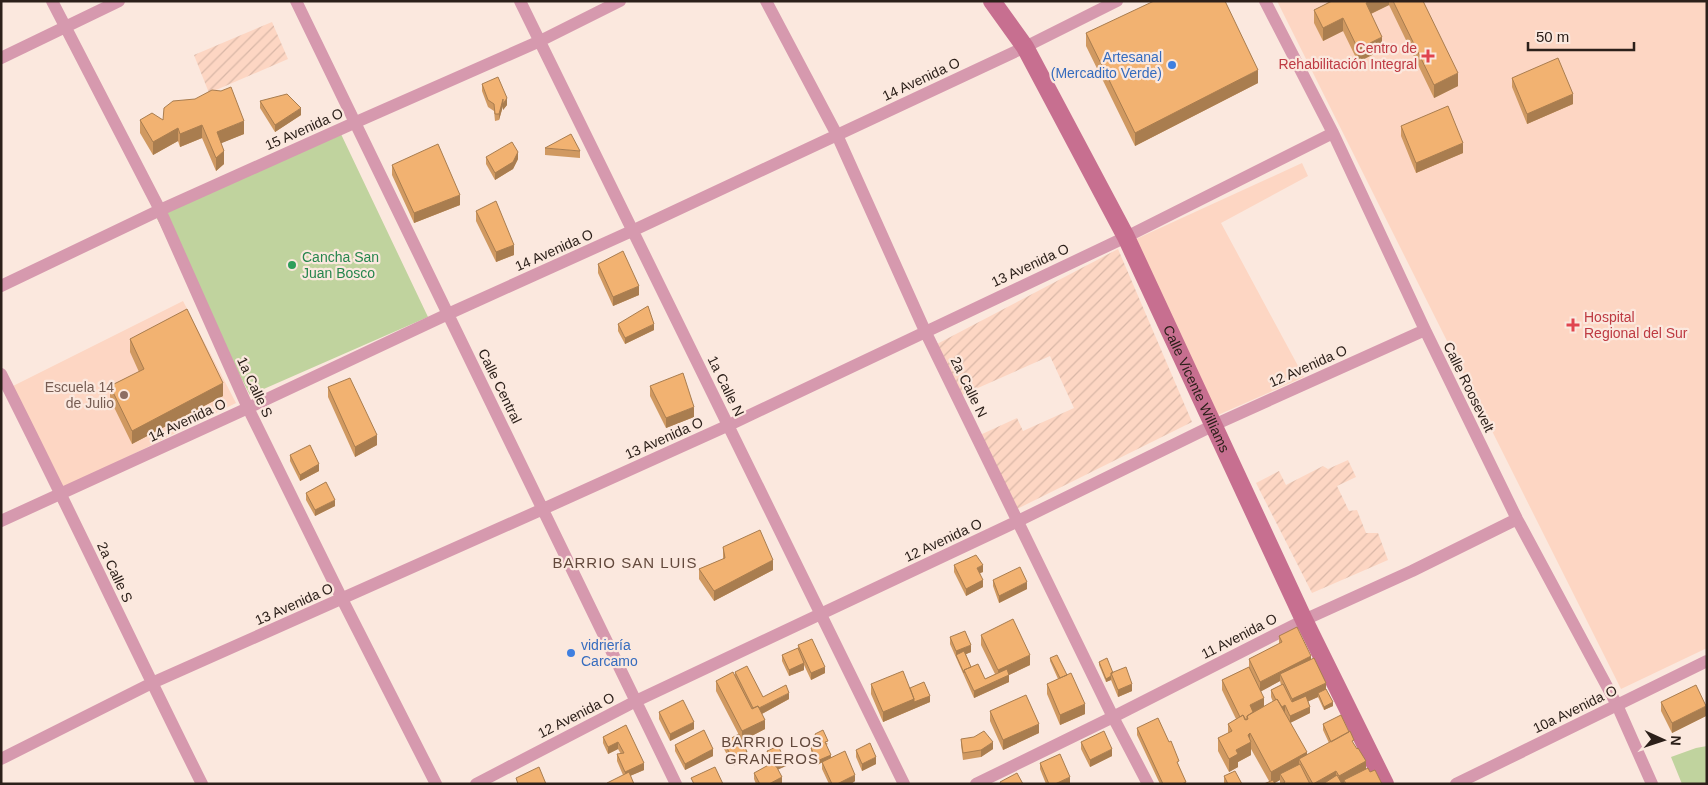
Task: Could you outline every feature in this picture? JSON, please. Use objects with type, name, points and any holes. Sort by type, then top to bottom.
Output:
[{"type":"main road","name":"Calle Vicente Williams","points":[[992,1],[1025,48],[1126,237],[1304,620],[1385,784]]},
{"type":"street","name":"1a Calle S","points":[[52,1],[160,210],[248,408],[436,784]]},
{"type":"street","points":[[1,58],[119,1]]},
{"type":"street","name":"Calle Central","points":[[296,1],[676,784]]},
{"type":"street","name":"1a Calle N","points":[[520,1],[634,230],[904,784]]},
{"type":"street","name":"15 Avenida O","points":[[1,286],[160,210],[540,41],[620,1]]},
{"type":"street","name":"2a Calle N","points":[[766,1],[837,135],[925,331],[1113,717],[1148,784]]},
{"type":"street","name":"14 Avenida O","points":[[1,521],[1025,48],[1117,1]]},
{"type":"street","name":"Calle Roosevelt","points":[[1265,1],[1333,133],[1425,330],[1517,519],[1617,705],[1652,784]]},
{"type":"street","name":"13 Avenida O","points":[[1,759],[152,683],[729,425],[1126,237],[1333,133]]},
{"type":"street","name":"12 Avenida O","points":[[476,784],[636,701],[1018,522],[1214,425],[1425,330]]},
{"type":"street","name":"2a Calle S","points":[[1,374],[62,494],[202,784]]},
{"type":"street","name":"11 Avenida O","points":[[976,784],[1304,620],[1412,571],[1517,519]]},
{"type":"street","name":"10a Avenida O","points":[[1456,784],[1707,661]]},
{"type":"shaded area","name":"Hospital Regional del Sur","points":[[1277,1],[1707,1],[1707,648],[1621,689]]},
{"type":"shaded area","points":[[272,22],[288,59],[209,93],[194,55]]},
{"type":"shaded area","points":[[1302,163],[1308,176],[1221,223],[1304,377],[1218,415],[1136,239]]},
{"type":"shaded area","points":[[1118,249],[1192,422],[1017,509],[980,435],[1017,418],[1023,431],[1074,408],[1050,356],[962,395],[937,344]]},
{"type":"shaded area","name":"Escuela 14 de Julio","points":[[183,301],[236,403],[63,489],[11,387]]},
{"type":"shaded area","points":[[1348,460],[1356,477],[1337,486],[1349,511],[1357,510],[1366,533],[1378,533],[1388,560],[1312,593],[1256,483],[1279,471],[1286,485],[1323,466],[1328,469]]},
{"type":"green space","name":"Cancha San Juan Bosco","points":[[340,132],[428,317],[250,395],[154,213]]},
{"type":"green space","points":[[1707,746],[1707,784],[1682,784],[1671,757]]},
{"type":"building","name":"Artesanal (Mercadito Verde)","points":[[1154,1],[1225,1],[1258,70],[1135,133],[1086,33]]},
{"type":"building","points":[[1332,1],[1371,1],[1366,3],[1382,37],[1358,49],[1343,18],[1323,28],[1314,10]]},
{"type":"building","points":[[1393,1],[1423,1],[1458,73],[1434,85]]},
{"type":"building","points":[[1558,58],[1573,94],[1527,114],[1512,78]]},
{"type":"building","points":[[498,77],[507,98],[503,104],[503,99],[499,114],[495,114],[494,104],[488,100],[482,84]]},
{"type":"building","points":[[231,87],[244,121],[217,132],[224,151],[216,158],[202,125],[180,134],[178,128],[153,142],[140,120],[152,113],[163,120],[164,108],[173,101],[195,99],[212,90],[221,91]]},
{"type":"building","points":[[287,94],[301,108],[275,125],[260,101]]},
{"type":"building","points":[[1448,106],[1463,143],[1416,163],[1401,126]]},
{"type":"building","points":[[571,134],[580,151],[545,148]]},
{"type":"building","points":[[512,142],[518,152],[513,162],[495,173],[486,157]]},
{"type":"building","points":[[438,144],[460,195],[414,213],[392,165]]},
{"type":"building","points":[[496,201],[514,245],[496,252],[476,211]]},
{"type":"building","points":[[623,251],[639,286],[613,297],[598,264]]},
{"type":"building","points":[[648,306],[654,324],[625,338],[618,324]]},
{"type":"building","points":[[187,309],[223,383],[132,431],[110,386],[144,369],[130,339]]},
{"type":"building","points":[[683,373],[694,407],[666,418],[650,386]]},
{"type":"building","points":[[350,378],[377,435],[355,447],[328,387]]},
{"type":"building","points":[[310,445],[319,464],[300,475],[290,455]]},
{"type":"building","points":[[326,482],[335,500],[315,510],[306,493]]},
{"type":"building","points":[[760,530],[773,560],[714,591],[699,569],[725,558],[723,547]]},
{"type":"building","points":[[976,555],[983,565],[977,568],[983,580],[966,589],[954,565]]},
{"type":"building","points":[[1020,567],[1027,582],[999,596],[993,580]]},
{"type":"building","points":[[1013,619],[1030,655],[998,670],[981,635]]},
{"type":"building","points":[[1297,627],[1311,656],[1260,682],[1249,659],[1282,642],[1279,636]]},
{"type":"building","points":[[965,631],[971,645],[956,651],[950,637]]},
{"type":"building","points":[[812,639],[825,667],[811,673],[798,645]]},
{"type":"building","points":[[798,648],[804,663],[789,670],[782,655]]},
{"type":"building","points":[[964,651],[971,667],[964,670],[964,673],[956,655]]},
{"type":"building","points":[[1057,655],[1067,675],[1060,678],[1050,658]]},
{"type":"building","points":[[1107,658],[1113,673],[1106,679],[1099,662]]},
{"type":"building","points":[[1314,658],[1326,683],[1292,699],[1280,674]]},
{"type":"building","points":[[978,664],[985,679],[1007,669],[1009,675],[974,691],[964,670]]},
{"type":"building","points":[[747,666],[763,697],[786,685],[789,693],[759,708],[758,706],[753,708],[735,672]]},
{"type":"building","points":[[1126,667],[1132,684],[1118,690],[1111,673]]},
{"type":"building","points":[[1249,667],[1264,698],[1250,705],[1253,712],[1245,720],[1243,715],[1240,717],[1222,680]]},
{"type":"building","points":[[903,671],[914,699],[883,712],[871,684]]},
{"type":"building","points":[[733,672],[752,709],[758,706],[765,720],[742,731],[716,681]]},
{"type":"building","points":[[1071,673],[1085,704],[1060,715],[1047,684]]},
{"type":"building","points":[[924,682],[930,696],[914,702],[910,688]]},
{"type":"building","points":[[1283,684],[1292,702],[1306,696],[1310,707],[1290,716],[1285,705],[1282,707],[1271,690]]},
{"type":"building","points":[[1696,685],[1706,706],[1672,723],[1661,702]]},
{"type":"building","points":[[1326,689],[1333,702],[1324,707],[1318,693]]},
{"type":"building","points":[[1026,695],[1039,724],[1003,740],[990,711]]},
{"type":"building","points":[[1277,699],[1307,752],[1271,772],[1250,733],[1248,735],[1251,742],[1236,750],[1238,754],[1229,759],[1218,738],[1232,731],[1228,724],[1243,715],[1246,720],[1248,719],[1247,716]]},
{"type":"building","points":[[683,700],[694,722],[670,734],[659,712]]},
{"type":"building","points":[[1341,715],[1349,732],[1331,742],[1323,724]]},
{"type":"building","points":[[1158,718],[1169,742],[1171,741],[1179,761],[1177,762],[1186,782],[1182,784],[1163,784],[1137,728]]},
{"type":"building","points":[[626,725],[644,763],[625,772],[617,754],[624,753],[618,742],[608,747],[603,737]]},
{"type":"building","points":[[704,730],[713,749],[685,764],[675,745]]},
{"type":"building","points":[[823,730],[828,741],[825,742],[831,755],[817,761],[811,748],[819,744],[815,734]]},
{"type":"building","points":[[984,731],[993,742],[981,750],[963,753],[961,739],[974,737]]},
{"type":"building","points":[[1104,731],[1112,749],[1090,760],[1081,742]]},
{"type":"building","points":[[1350,731],[1354,740],[1352,741],[1366,761],[1339,776],[1336,771],[1313,784],[1299,759]]},
{"type":"building","points":[[739,734],[747,752],[733,760],[724,742]]},
{"type":"building","points":[[870,743],[876,757],[862,764],[856,750]]},
{"type":"building","points":[[778,746],[786,762],[776,767],[767,751]]},
{"type":"building","points":[[845,751],[855,775],[837,784],[832,784],[822,762]]},
{"type":"building","points":[[1060,754],[1070,777],[1055,784],[1049,784],[1040,763]]},
{"type":"building","points":[[774,762],[782,777],[769,784],[760,784],[754,773]]},
{"type":"building","points":[[1300,764],[1310,784],[1282,784],[1285,782],[1280,774]]},
{"type":"building","points":[[539,767],[546,784],[518,784],[516,778]]},
{"type":"building","points":[[715,767],[723,784],[694,784],[691,778]]},
{"type":"building","points":[[1368,768],[1370,772],[1375,770],[1382,784],[1346,784],[1344,780]]},
{"type":"building","points":[[1235,771],[1242,784],[1228,784],[1224,776]]},
{"type":"building","points":[[629,772],[634,784],[607,784],[607,783]]},
{"type":"building","points":[[1017,773],[1023,784],[1001,784],[1000,782]]},
{"type":"building","points":[[1337,775],[1342,784],[1323,784]]},
{"type":"building","points":[[1273,780],[1275,784],[1264,784]]},
{"type":"place","name":"Centro de Rehabilitación Integral","points":[[1428,56]]},
{"type":"place","name":"Artesanal (Mercadito Verde)","points":[[1172,65]]},
{"type":"place","name":"Cancha San Juan Bosco","points":[[292,265]]},
{"type":"place","name":"Hospital Regional del Sur","points":[[1573,325]]},
{"type":"place","name":"Escuela 14 de Julio","points":[[124,395]]},
{"type":"place","name":"vidriería Carcamo","points":[[571,653]]},
{"type":"district","name":"BARRIO SAN LUIS","points":[[625,563]]},
{"type":"district","name":"BARRIO LOS GRANEROS","points":[[772,750]]}]
